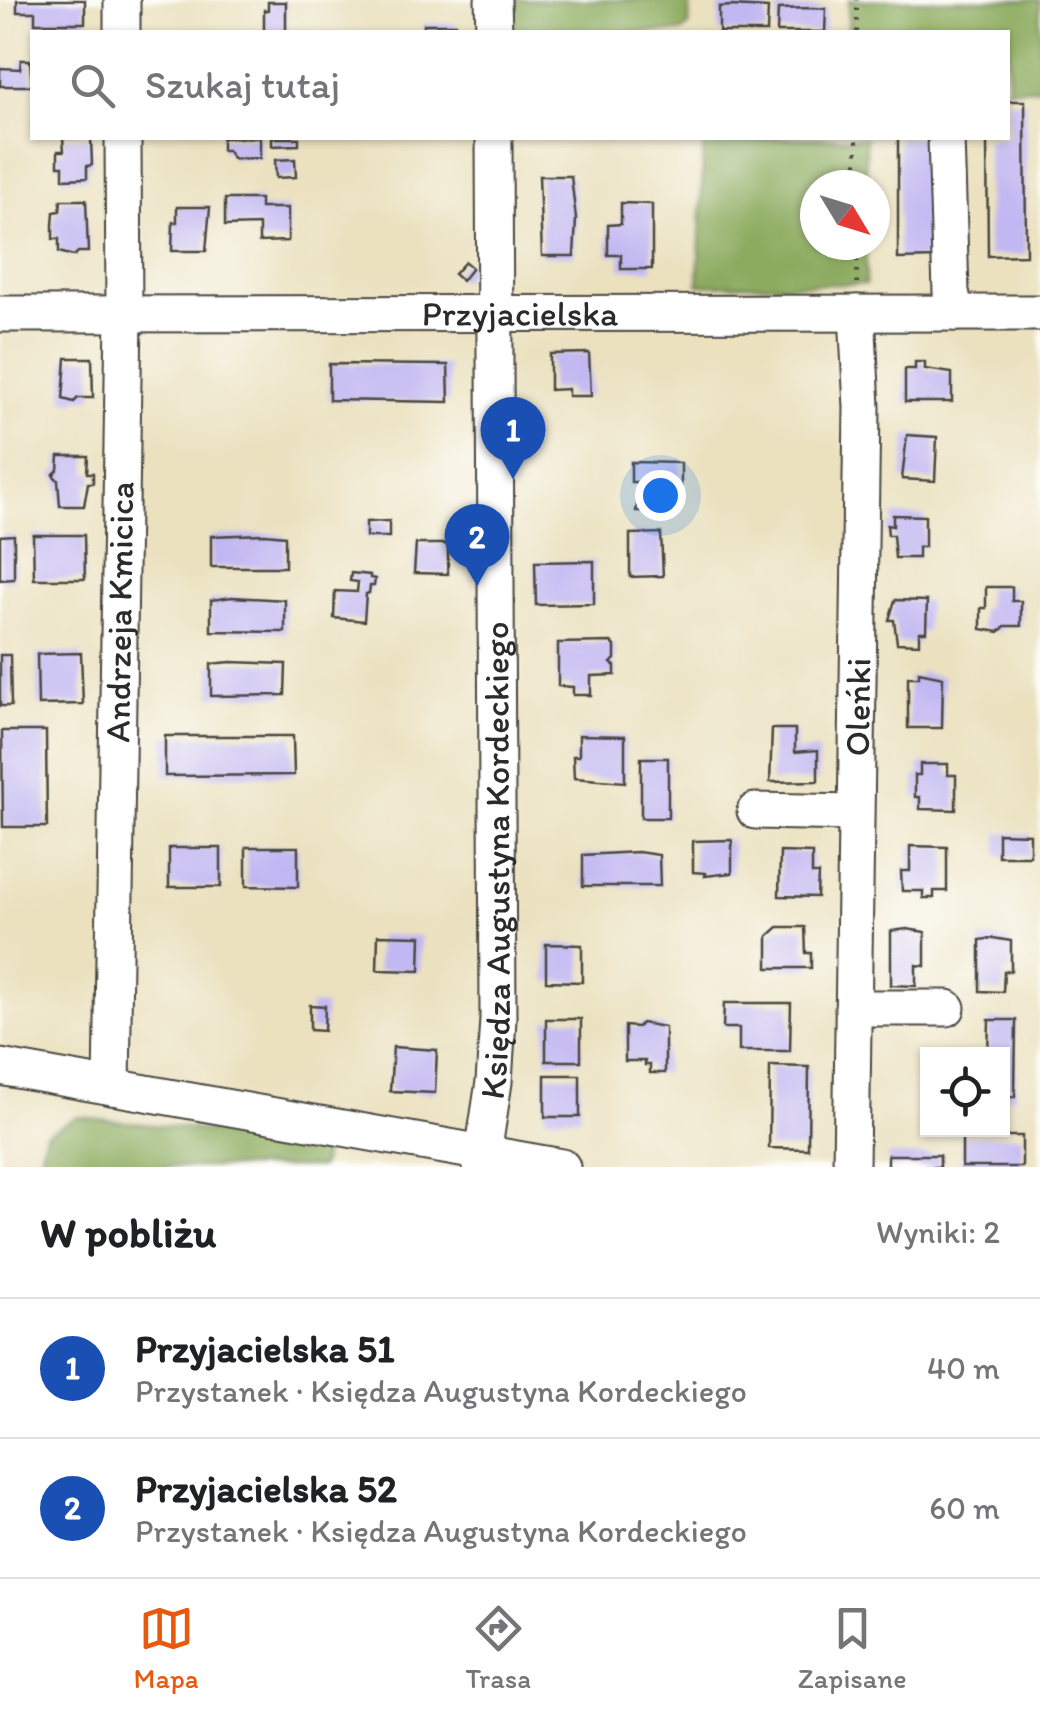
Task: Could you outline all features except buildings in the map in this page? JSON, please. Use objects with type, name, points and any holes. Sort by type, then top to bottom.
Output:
[{"type":"street","points":[[122,0],[122,30]]},
{"type":"street","points":[[493,0],[494,30]]},
{"type":"street","name":"Andrzeja Kmicica","points":[[112,1086],[124,314],[123,140]]},
{"type":"street","name":"Księdza Augustyna Kordeckiego","points":[[482,1160],[494,1082],[498,1019],[494,140]]},
{"type":"street","points":[[946,140],[951,292],[956,312]]},
{"type":"street","name":"Przyjacielska","points":[[0,314],[1040,312]]},
{"type":"street","name":"Oleńki","points":[[852,1167],[862,408],[857,313]]},
{"type":"street","points":[[755,812],[855,813]]},
{"type":"street","points":[[853,1008],[947,1008]]},
{"type":"street","points":[[0,1067],[482,1160],[562,1167]]},
{"type":"path","points":[[857,0],[857,30]]},
{"type":"path","points":[[857,140],[857,170]]},
{"type":"path","points":[[856,260],[857,313]]},
{"type":"green space","points":[[509,0],[690,0],[689,26],[684,30],[507,30]]},
{"type":"green space","points":[[849,0],[1040,0],[1040,88],[1010,88],[1010,30],[848,30]]},
{"type":"green space","points":[[704,140],[866,140],[866,170],[800,170],[800,260],[866,260],[866,284],[698,285]]},
{"type":"green space","points":[[77,1117],[326,1143],[321,1167],[38,1167],[46,1133]]},
{"type":"place","name":"Przyjacielska 51","points":[[513,479]]},
{"type":"place","name":"Przyjacielska 52","points":[[477,586]]}]
